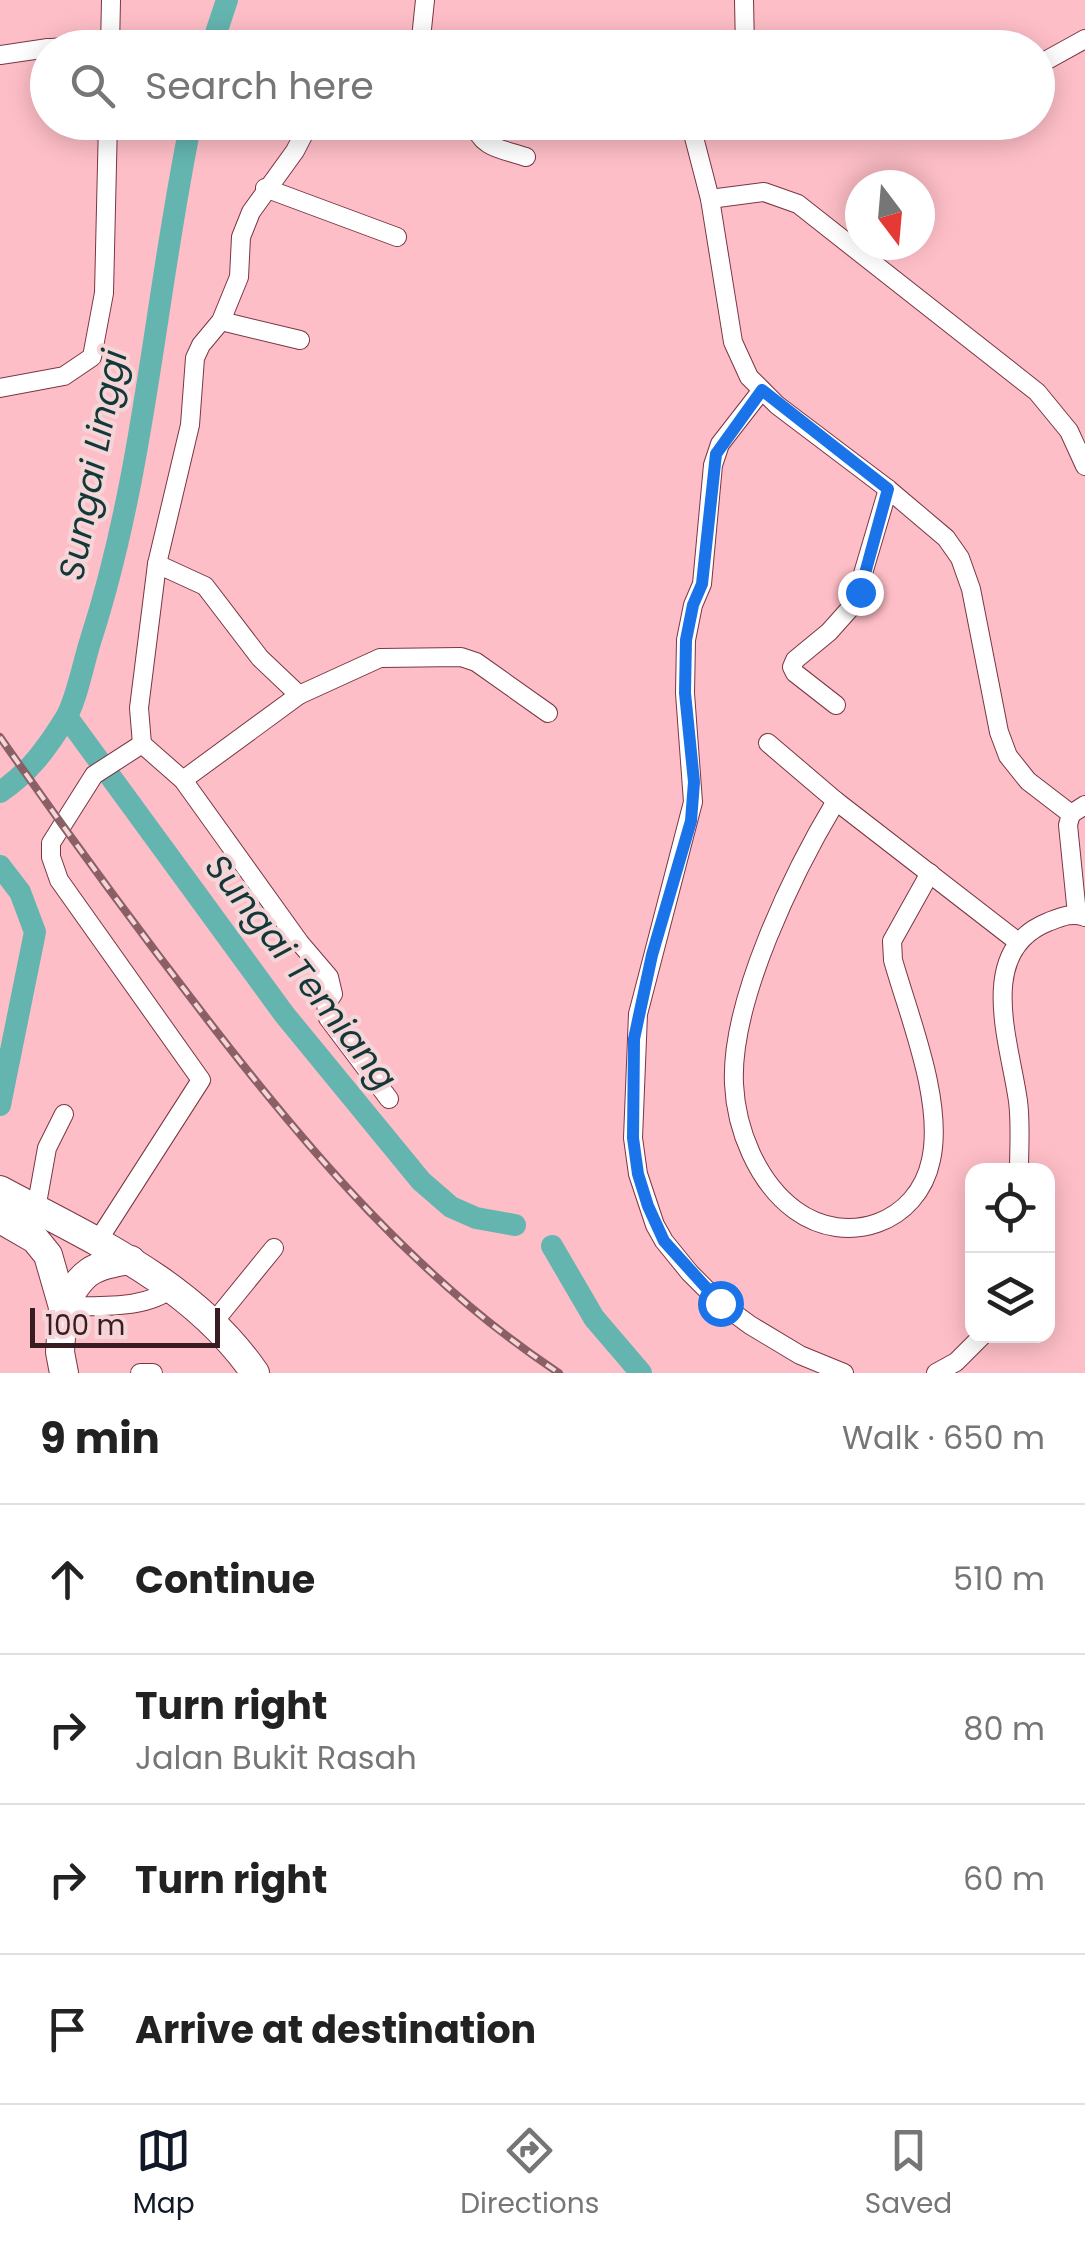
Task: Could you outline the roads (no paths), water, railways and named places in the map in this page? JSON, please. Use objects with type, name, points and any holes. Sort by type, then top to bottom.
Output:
[{"type":"highway","points":[[13,1209],[97,1242],[131,1260],[214,1323],[255,1373]]},
{"type":"highway","points":[[13,1209],[48,1255],[64,1307],[60,1352],[64,1373]]},
{"type":"highway","points":[[64,1307],[78,1280],[92,1268],[131,1260]]},
{"type":"street","points":[[110,0],[110,30]]},
{"type":"street","points":[[422,30],[426,0]]},
{"type":"street","points":[[744,0],[744,30]]},
{"type":"street","points":[[1055,56],[1085,39]]},
{"type":"street","points":[[0,55],[30,51]]},
{"type":"street","points":[[0,388],[64,376],[92,357],[104,293],[108,140]]},
{"type":"street","points":[[301,140],[265,188],[241,237],[239,277],[221,322],[195,358],[190,425],[157,564],[139,708],[142,744],[183,780],[300,943],[330,977],[333,994],[326,1004],[328,1018],[389,1099]]},
{"type":"street","points":[[481,140],[526,157]]},
{"type":"street","points":[[695,140],[710,198],[733,342],[749,376],[946,538],[960,558],[971,590],[999,732],[1008,756],[1028,781],[1078,810],[1068,825],[1081,915],[1044,923],[1018,942],[1002,987],[1019,1105],[1018,1163]]},
{"type":"street","points":[[265,188],[397,236]]},
{"type":"street","points":[[710,198],[764,192],[798,204],[1037,392],[1069,431],[1085,466]]},
{"type":"street","points":[[221,322],[300,340]]},
{"type":"street","points":[[762,390],[720,444],[714,466],[702,584],[686,640],[685,693],[693,802],[638,1014],[633,1138],[638,1174],[656,1224],[664,1241],[690,1273],[720,1303],[750,1325],[800,1355],[844,1373]]},
{"type":"street","points":[[836,705],[795,673],[793,664],[854,604],[888,489]]},
{"type":"street","points":[[157,564],[205,586],[260,658],[299,695]]},
{"type":"street","points":[[183,780],[299,695],[380,658],[461,657],[476,662],[548,713]]},
{"type":"street","points":[[97,1242],[202,1080],[59,880],[51,857],[51,844],[94,774],[142,744]]},
{"type":"street","points":[[768,744],[1018,942]]},
{"type":"street","points":[[836,800],[805,853],[756,972],[738,1035],[734,1082],[738,1118],[751,1154],[771,1185],[794,1210],[821,1224],[849,1229],[875,1226],[896,1216],[923,1184],[931,1162],[932,1110],[893,960],[892,940],[930,874]]},
{"type":"street","points":[[13,1209],[64,1114]]},
{"type":"street","points":[[214,1323],[274,1248]]},
{"type":"street","points":[[64,1307],[143,1302],[161,1297],[172,1288]]},
{"type":"street","points":[[936,1373],[956,1362],[975,1343]]},
{"type":"street","points":[[140,1373],[153,1373]]},
{"type":"waterway","name":"Sungai Linggi","points":[[217,30],[227,0]]},
{"type":"waterway","name":"Sungai Linggi","points":[[0,792],[29,768],[51,740],[69,712],[80,681],[109,576],[137,448],[188,140]]},
{"type":"waterway","name":"Sungai Temiang","points":[[67,717],[284,1014],[421,1181],[451,1207],[476,1218],[515,1225]]},
{"type":"waterway","name":"Sungai Linggi","points":[[0,866],[20,892],[35,932],[0,1105]]},
{"type":"waterway","name":"Sungai Temiang","points":[[552,1246],[594,1318],[641,1373]]},
{"type":"railway","points":[[0,737],[180,984],[326,1164],[368,1211],[459,1297],[559,1373]]}]
